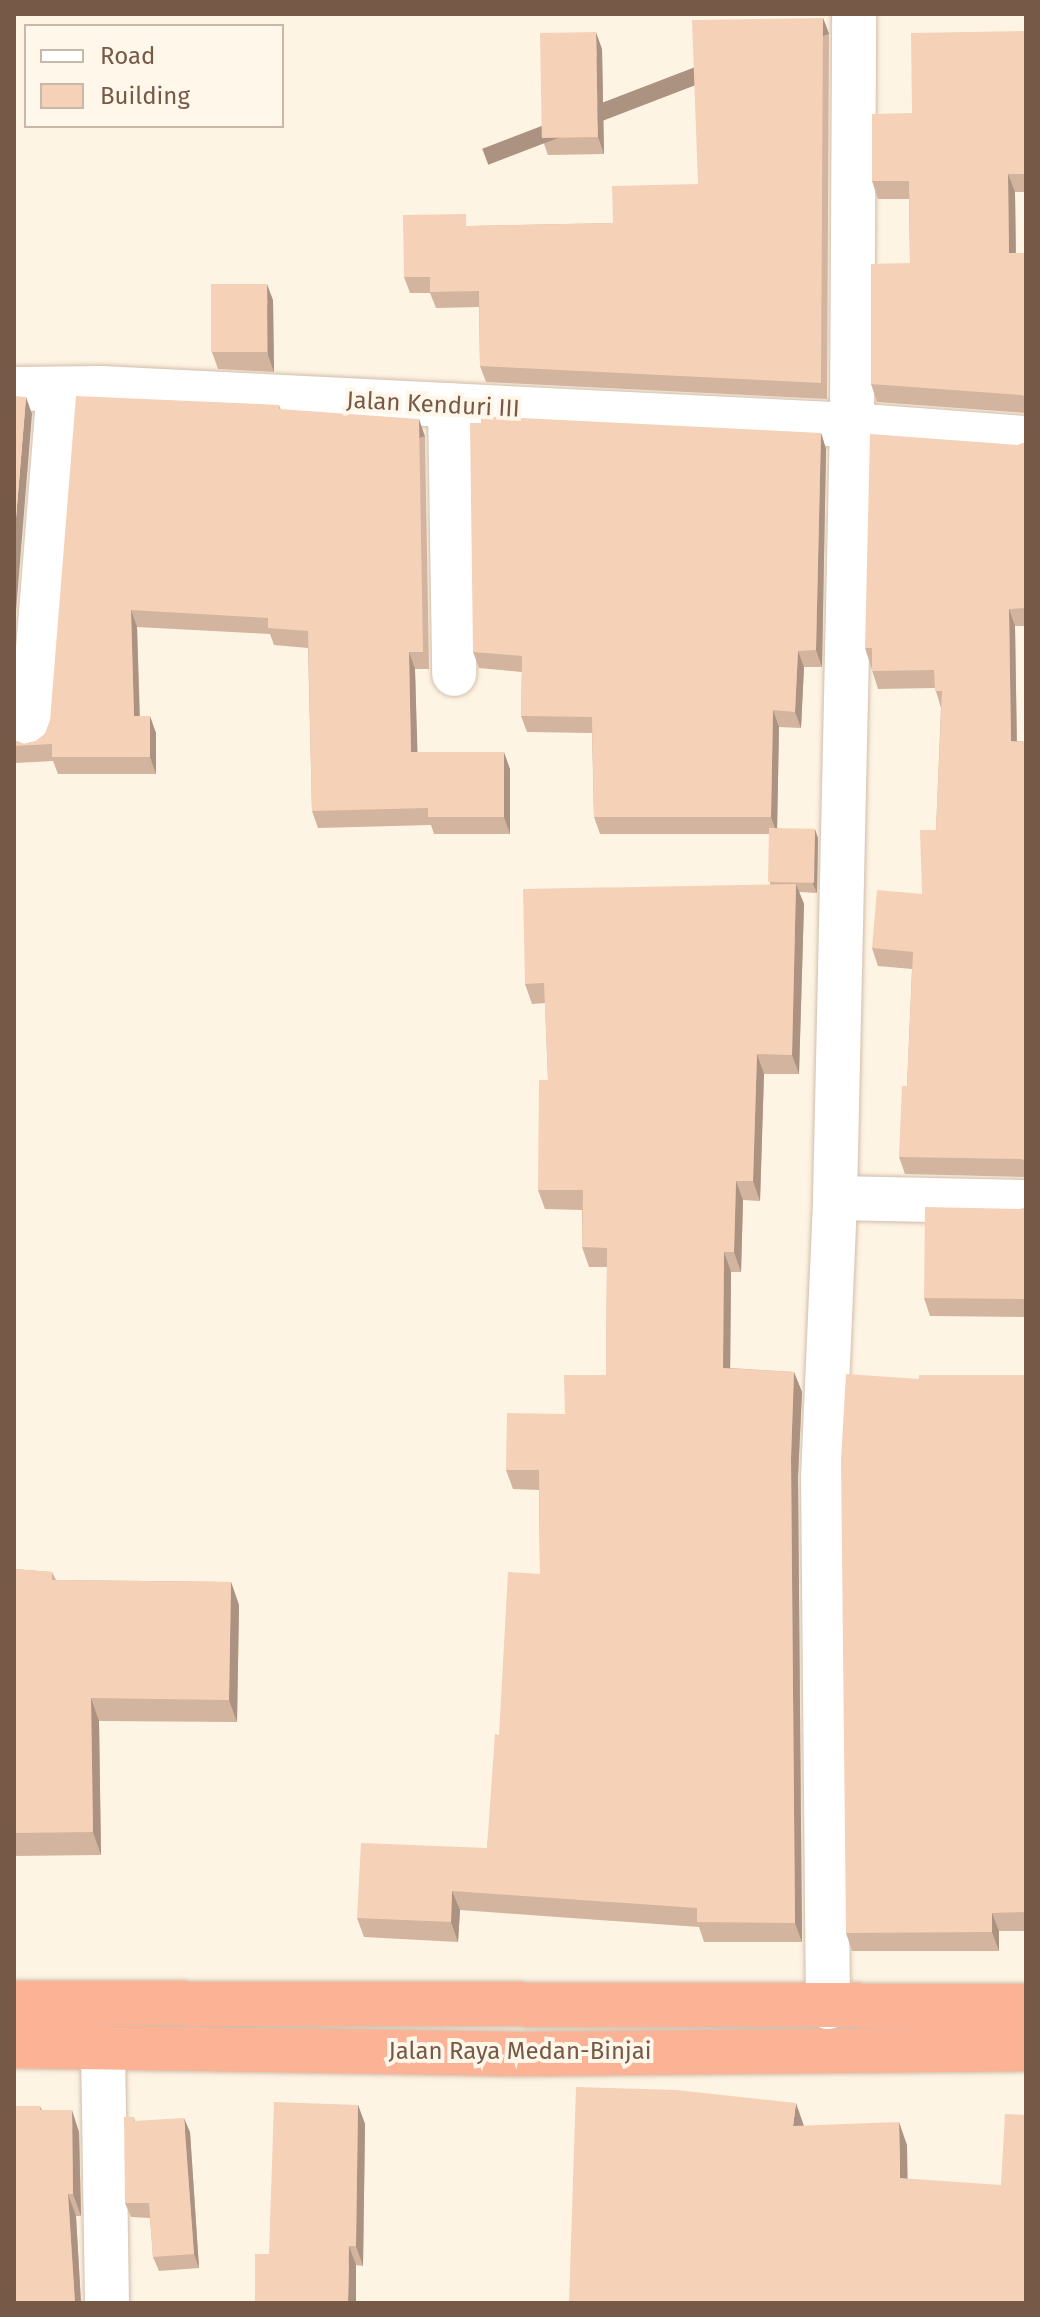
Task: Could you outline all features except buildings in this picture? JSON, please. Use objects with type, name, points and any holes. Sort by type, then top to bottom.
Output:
[{"type":"highway","name":"Jalan Raya Medan-Binjai","points":[[14,2003],[1026,2006]]},
{"type":"highway","name":"Jalan Raya Medan-Binjai","points":[[14,2046],[518,2054],[1026,2049]]},
{"type":"street","points":[[828,2007],[823,1477],[835,1198],[852,425],[854,14]]},
{"type":"street","name":"Jalan Kenduri III","points":[[14,389],[101,388],[852,425],[1026,438]]},
{"type":"street","points":[[31,736],[59,390]]},
{"type":"street","points":[[450,405],[454,674]]},
{"type":"street","points":[[835,1198],[1026,1202]]},
{"type":"street","points":[[103,2048],[107,2303]]}]
